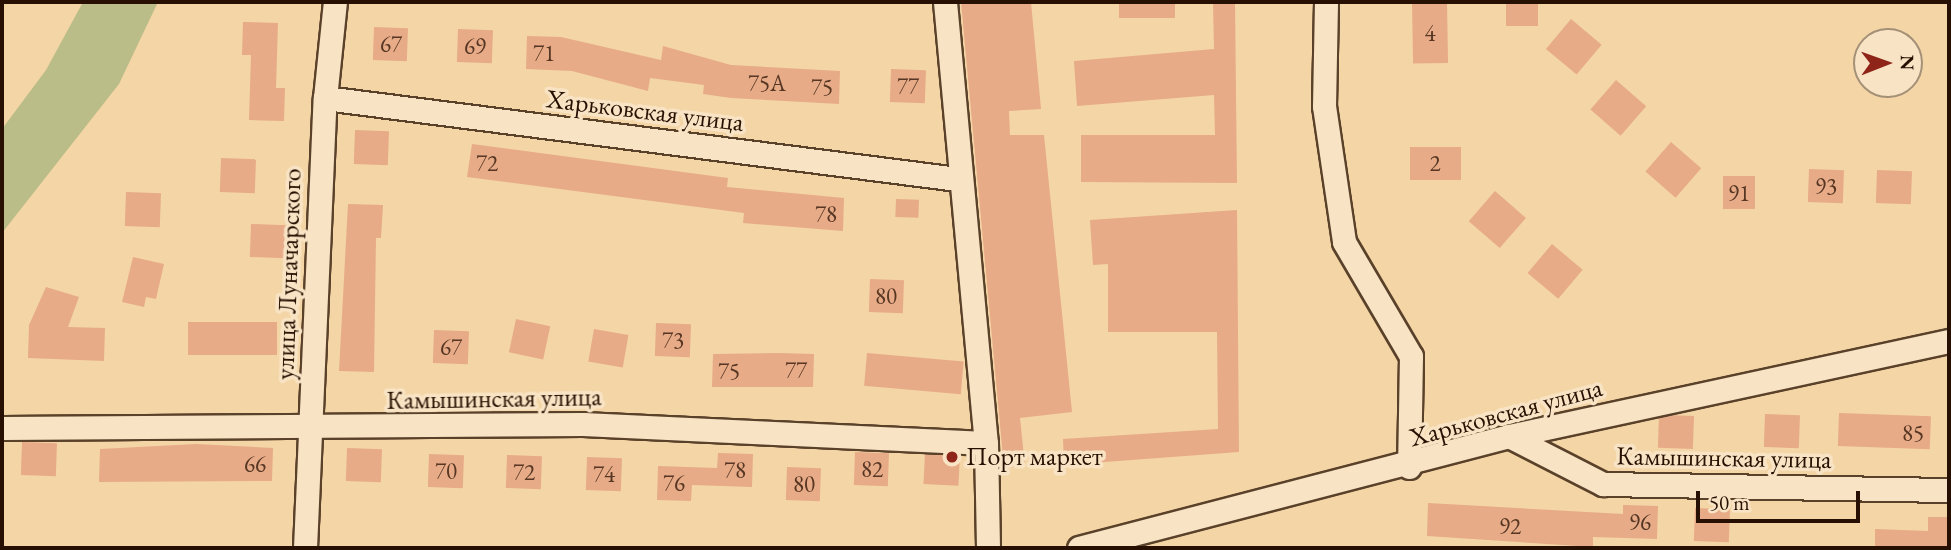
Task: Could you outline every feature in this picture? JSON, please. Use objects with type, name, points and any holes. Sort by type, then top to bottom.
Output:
[{"type":"street","name":"улица Луначарского","points":[[305,548],[325,98],[335,2]]},
{"type":"street","points":[[945,2],[957,179],[986,443],[988,548]]},
{"type":"street","points":[[1326,2],[1324,106],[1344,242],[1411,356],[1409,467]]},
{"type":"street","name":"Харьковская улица","points":[[325,98],[957,179]]},
{"type":"street","name":"Харьковская улица","points":[[1079,548],[1409,467],[1508,436],[1949,341]]},
{"type":"street","name":"Камышинская улица","points":[[2,428],[311,429],[583,424],[986,443]]},
{"type":"street","name":"Камышинская улица","points":[[1508,436],[1603,484],[1949,490]]},
{"type":"green space","points":[[83,2],[158,2],[119,84],[2,233],[2,129],[46,70]]},
{"type":"building","points":[[961,2],[1031,2],[1041,109],[1009,111],[1010,135],[1044,135],[1072,412],[1020,418],[1025,466],[1004,468]]},
{"type":"building","points":[[1119,2],[1175,2],[1175,18],[1119,18]]},
{"type":"building","points":[[1213,2],[1235,2],[1237,183],[1081,182],[1081,135],[1215,135],[1214,95],[1077,106],[1074,61],[1214,49]]},
{"type":"building","points":[[1447,2],[1448,63],[1413,64],[1412,3]]},
{"type":"building","points":[[1506,2],[1538,2],[1538,26],[1506,26]]},
{"type":"building","points":[[1571,19],[1602,45],[1577,75],[1546,49]]},
{"type":"building","points":[[243,22],[278,23],[276,88],[285,88],[284,121],[249,120],[251,55],[242,55]]},
{"type":"building","points":[[374,27],[408,28],[407,61],[373,60]]},
{"type":"building","points":[[458,29],[493,30],[492,63],[457,62]]},
{"type":"building","points":[[527,36],[561,37],[661,60],[663,46],[731,65],[840,71],[839,104],[731,98],[703,94],[704,85],[650,78],[648,91],[572,71],[526,69]]},
{"type":"building","points":[[891,69],[926,70],[925,103],[890,102]]},
{"type":"building","points":[[1616,80],[1646,106],[1621,136],[1590,109]]},
{"type":"building","points":[[355,130],[389,131],[388,165],[354,164]]},
{"type":"building","points":[[1671,142],[1701,168],[1676,198],[1645,171]]},
{"type":"building","points":[[472,144],[728,178],[727,187],[844,198],[843,231],[743,223],[744,213],[467,177]]},
{"type":"building","points":[[1410,147],[1461,147],[1461,180],[1410,180]]},
{"type":"building","points":[[221,158],[256,159],[255,193],[220,192]]},
{"type":"building","points":[[1809,169],[1844,170],[1843,203],[1808,202]]},
{"type":"building","points":[[1877,170],[1912,171],[1911,204],[1876,203]]},
{"type":"building","points":[[1723,176],[1755,176],[1755,209],[1723,209]]},
{"type":"building","points":[[1495,191],[1526,218],[1500,248],[1469,221]]},
{"type":"building","points":[[126,192],[161,193],[160,227],[125,226]]},
{"type":"building","points":[[896,199],[919,200],[918,218],[895,217]]},
{"type":"building","points":[[348,204],[383,205],[381,238],[376,238],[374,372],[339,371]]},
{"type":"building","points":[[1237,210],[1239,452],[1064,465],[1063,439],[1218,429],[1217,332],[1108,332],[1108,264],[1093,265],[1090,220]]},
{"type":"building","points":[[251,224],[286,225],[285,258],[250,257]]},
{"type":"building","points":[[1552,244],[1583,270],[1558,299],[1528,273]]},
{"type":"building","points":[[133,257],[164,264],[156,299],[146,297],[144,307],[122,302]]},
{"type":"building","points":[[870,279],[904,280],[903,313],[869,312]]},
{"type":"building","points":[[46,287],[79,297],[68,327],[105,328],[104,361],[28,358],[29,325]]},
{"type":"building","points":[[516,319],[550,326],[543,360],[509,352]]},
{"type":"building","points":[[188,322],[277,322],[277,355],[188,355]]},
{"type":"building","points":[[656,323],[691,324],[690,357],[655,356]]},
{"type":"building","points":[[594,329],[628,335],[623,368],[588,361]]},
{"type":"building","points":[[434,330],[469,331],[468,364],[433,363]]},
{"type":"building","points":[[867,353],[964,361],[961,394],[864,386]]},
{"type":"building","points":[[713,354],[814,354],[813,387],[712,387]]},
{"type":"building","points":[[1839,413],[1931,416],[1930,449],[1838,446]]},
{"type":"building","points":[[1765,414],[1800,415],[1799,448],[1764,447]]},
{"type":"building","points":[[1659,415],[1694,416],[1693,449],[1658,448]]},
{"type":"building","points":[[22,442],[57,443],[56,476],[21,475]]},
{"type":"building","points":[[196,444],[273,448],[272,481],[99,482],[100,449]]},
{"type":"building","points":[[347,448],[382,449],[381,482],[346,481]]},
{"type":"building","points":[[855,452],[889,453],[888,486],[854,485]]},
{"type":"building","points":[[718,453],[753,454],[752,487],[692,485],[691,501],[657,500],[658,466],[717,468]]},
{"type":"building","points":[[429,454],[464,455],[463,488],[428,487]]},
{"type":"building","points":[[925,454],[960,456],[958,486],[923,484]]},
{"type":"building","points":[[507,455],[542,456],[541,489],[506,488]]},
{"type":"building","points":[[587,457],[622,458],[621,491],[586,490]]},
{"type":"building","points":[[787,467],[821,468],[820,501],[786,500]]},
{"type":"building","points":[[1428,503],[1623,514],[1623,505],[1658,506],[1657,539],[1593,537],[1593,547],[1427,536]]},
{"type":"building","points":[[1695,508],[1730,509],[1729,542],[1694,541]]},
{"type":"building","points":[[1928,517],[1949,517],[1949,548],[1875,548],[1875,529],[1928,531]]},
{"type":"place","name":"Порт маркет","points":[[952,457]]}]
